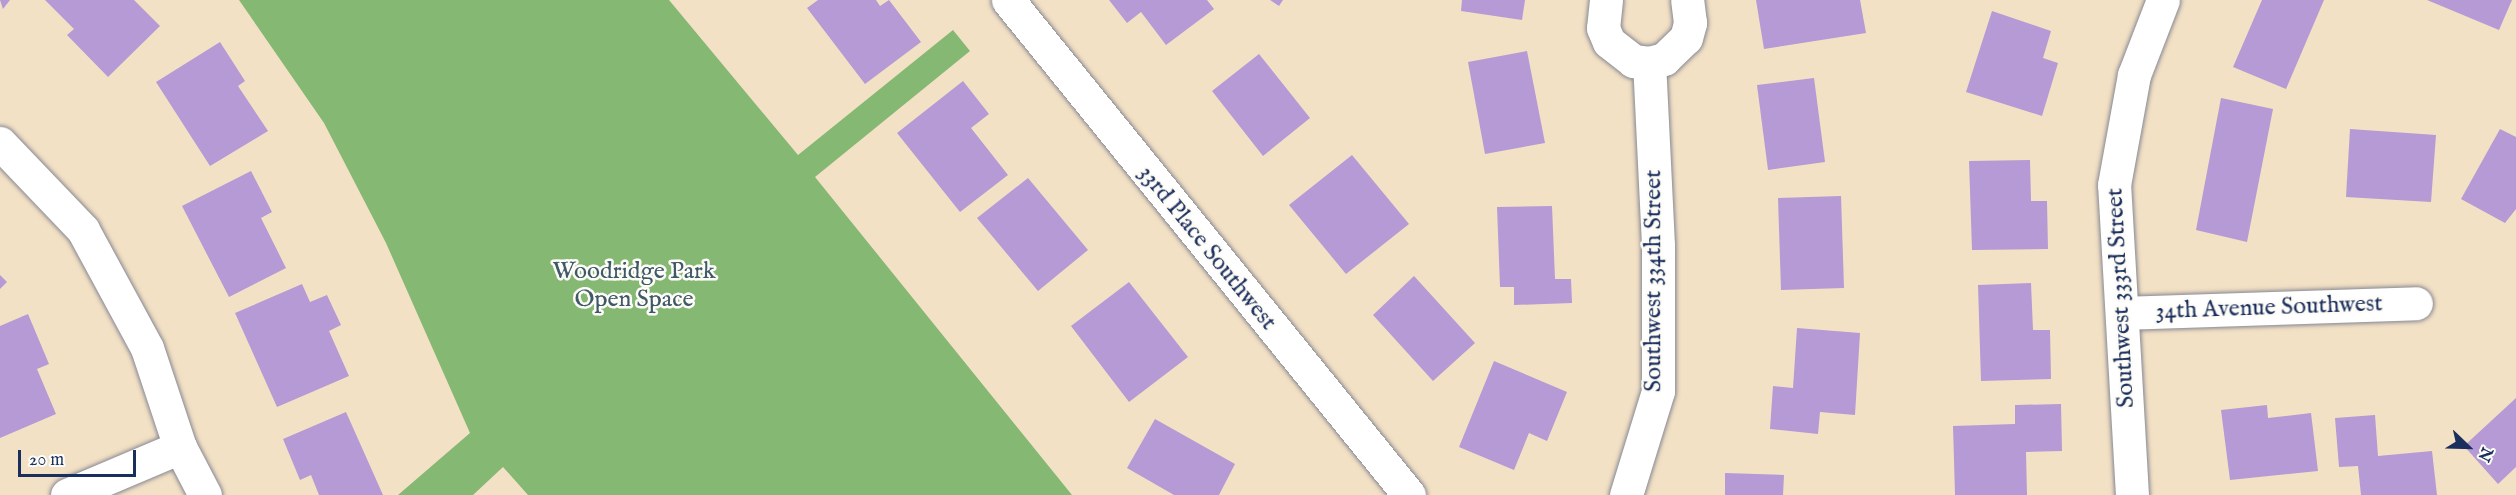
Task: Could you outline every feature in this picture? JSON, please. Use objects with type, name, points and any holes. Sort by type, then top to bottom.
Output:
[{"type":"street","name":"33rd Place Southwest","points":[[1008,0],[1409,495]]},
{"type":"street","points":[[1606,0],[1603,28],[1609,42],[1633,61],[1649,63],[1664,59],[1686,38],[1690,23],[1687,0]]},
{"type":"street","name":"Southwest 333rd Street","points":[[2132,495],[2114,184],[2134,75],[2163,0]]},
{"type":"street","name":"Southwest 334th Street","points":[[1626,495],[1658,391],[1658,245],[1649,63]]},
{"type":"street","points":[[0,143],[83,230],[147,348],[180,447],[205,495]]},
{"type":"street","name":"34th Avenue Southwest","points":[[2122,313],[2416,303]]},
{"type":"street","points":[[67,495],[180,447]]},
{"type":"green space","name":"Woodridge Park Open Space","points":[[239,0],[669,0],[798,155],[953,30],[970,51],[815,177],[1072,495],[528,495],[503,467],[473,495],[398,495],[470,433],[386,243],[324,123]]},
{"type":"building","points":[[0,0],[10,0],[3,9]]},
{"type":"building","points":[[45,0],[134,0],[160,26],[108,77],[67,35],[74,29]]},
{"type":"building","points":[[818,0],[876,0],[880,6],[889,0],[921,42],[865,84],[807,8]]},
{"type":"building","points":[[1109,0],[1207,0],[1214,9],[1166,45],[1141,12],[1127,23]]},
{"type":"building","points":[[1270,0],[1283,0],[1279,6]]},
{"type":"building","points":[[1462,0],[1525,0],[1522,20],[1461,11]]},
{"type":"building","points":[[1756,0],[1860,0],[1866,33],[1764,49]]},
{"type":"building","points":[[2262,0],[2324,0],[2286,89],[2233,67]]},
{"type":"building","points":[[2427,0],[2512,0],[2499,30]]},
{"type":"building","points":[[1992,11],[2051,31],[2043,58],[2058,63],[2042,116],[1966,92]]},
{"type":"building","points":[[220,42],[245,81],[238,86],[268,131],[210,166],[156,82]]},
{"type":"building","points":[[1527,51],[1545,143],[1485,154],[1468,62]]},
{"type":"building","points":[[1259,54],[1310,118],[1263,156],[1212,91]]},
{"type":"building","points":[[1814,78],[1825,162],[1768,170],[1757,85]]},
{"type":"building","points":[[963,81],[989,114],[971,128],[1008,175],[960,212],[897,133]]},
{"type":"building","points":[[2221,98],[2273,109],[2247,242],[2196,230]]},
{"type":"building","points":[[2350,129],[2436,135],[2431,202],[2346,197]]},
{"type":"building","points":[[2500,129],[2516,137],[2516,209],[2505,223],[2461,199]]},
{"type":"building","points":[[1352,155],[1409,224],[1346,274],[1289,205]]},
{"type":"building","points":[[2030,160],[2031,201],[2047,201],[2048,249],[1972,250],[1969,161]]},
{"type":"building","points":[[251,171],[272,212],[261,218],[286,268],[229,297],[182,206]]},
{"type":"building","points":[[1028,178],[1088,250],[1038,291],[977,218]]},
{"type":"building","points":[[1841,196],[1844,288],[1781,290],[1778,198]]},
{"type":"building","points":[[1552,206],[1555,279],[1571,279],[1572,303],[1514,305],[1514,287],[1500,287],[1497,207]]},
{"type":"building","points":[[0,275],[7,282],[0,289]]},
{"type":"building","points":[[1414,276],[1475,343],[1433,381],[1373,315]]},
{"type":"building","points":[[1129,282],[1188,357],[1129,402],[1071,326]]},
{"type":"building","points":[[2031,283],[2033,330],[2050,330],[2051,379],[1981,381],[1978,285]]},
{"type":"building","points":[[302,284],[310,302],[327,295],[341,325],[329,331],[349,376],[277,407],[235,313]]},
{"type":"building","points":[[28,314],[49,364],[37,369],[56,414],[0,438],[0,326]]},
{"type":"building","points":[[1797,328],[1860,333],[1855,415],[1820,412],[1818,434],[1770,429],[1773,386],[1793,388]]},
{"type":"building","points":[[1494,361],[1567,392],[1547,441],[1529,433],[1514,470],[1459,447]]},
{"type":"building","points":[[2516,398],[2516,467],[2498,484],[2464,446]]},
{"type":"building","points":[[2061,404],[2062,451],[2026,452],[2027,495],[1955,495],[1953,426],[2015,424],[2015,405]]},
{"type":"building","points":[[2267,405],[2268,418],[2311,413],[2318,471],[2230,480],[2221,410]]},
{"type":"building","points":[[346,412],[383,495],[319,495],[311,475],[300,480],[283,439]]},
{"type":"building","points":[[2375,415],[2378,456],[2432,451],[2437,495],[2361,495],[2358,466],[2339,467],[2335,418]]},
{"type":"building","points":[[1155,419],[1235,464],[1219,495],[1174,495],[1127,468]]},
{"type":"building","points":[[1725,473],[1784,475],[1783,495],[1725,495]]}]
